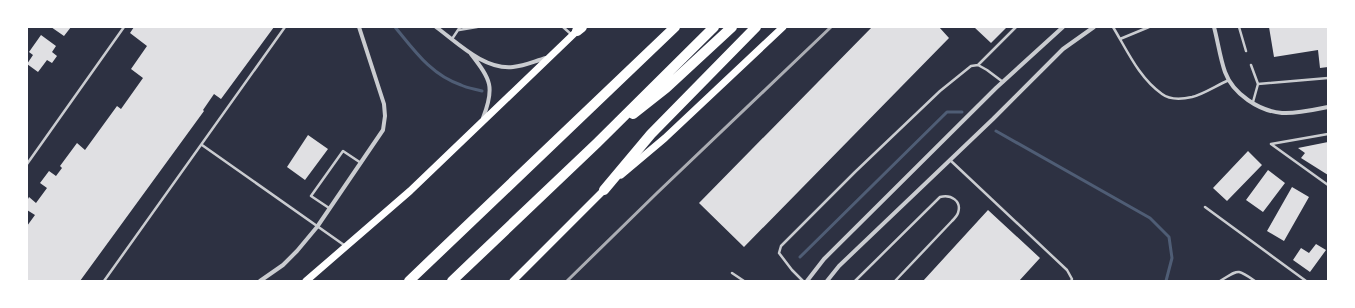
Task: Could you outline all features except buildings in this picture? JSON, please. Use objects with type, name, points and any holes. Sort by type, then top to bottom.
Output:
[{"type":"highway","points":[[409,281],[675,27]]},
{"type":"highway","points":[[452,281],[597,143],[714,27]]},
{"type":"highway","points":[[597,143],[666,88],[732,27]]},
{"type":"highway","points":[[604,190],[651,134],[756,27]]},
{"type":"main road","points":[[513,281],[604,190],[665,138],[783,27]]},
{"type":"main road","points":[[306,281],[410,191],[578,30]]},
{"type":"street","points":[[260,281],[283,265],[317,227],[383,130],[385,116],[384,104],[359,27]]},
{"type":"street","points":[[436,27],[468,51],[490,64],[500,67],[513,67],[551,57]]},
{"type":"street","points":[[807,281],[824,259],[1003,82],[1063,27]]},
{"type":"street","points":[[827,281],[839,266],[1063,49],[1094,27]]},
{"type":"street","points":[[1214,27],[1228,80],[1239,93],[1266,109],[1283,113],[1328,107]]},
{"type":"street","points":[[468,51],[487,75],[489,84],[490,102],[482,123]]},
{"type":"lane","points":[[27,164],[124,27]]},
{"type":"lane","points":[[104,281],[285,27]]},
{"type":"lane","points":[[452,39],[459,28],[477,27]]},
{"type":"lane","points":[[563,27],[578,30]]},
{"type":"lane","points":[[978,66],[1016,27]]},
{"type":"lane","points":[[1113,27],[1134,64],[1146,79],[1163,95],[1177,99],[1193,97],[1228,80]]},
{"type":"lane","points":[[1120,39],[1149,27]]},
{"type":"lane","points":[[1239,27],[1246,50]]},
{"type":"lane","points":[[1251,65],[1258,84],[1253,102]]},
{"type":"lane","points":[[803,281],[779,253],[781,246],[855,172],[940,91],[971,66],[978,66],[991,72],[1003,82]]},
{"type":"lane","points":[[1258,84],[1328,78]]},
{"type":"lane","points":[[1328,134],[1271,144],[1328,185]]},
{"type":"lane","points":[[202,145],[346,247]]},
{"type":"lane","points":[[330,208],[311,196],[343,151],[361,164]]},
{"type":"lane","points":[[950,160],[1067,270],[1072,279],[1071,281]]},
{"type":"lane","points":[[855,281],[940,197],[946,195],[953,197],[957,201],[958,213],[895,281]]},
{"type":"lane","points":[[1205,207],[1306,281]]},
{"type":"lane","points":[[1220,281],[1237,271],[1241,271],[1255,281]]},
{"type":"lane","points":[[732,273],[744,281]]},
{"type":"waterway","points":[[395,27],[416,53],[441,75],[450,81],[482,91]]},
{"type":"waterway","points":[[800,257],[947,112],[962,112]]},
{"type":"waterway","points":[[996,131],[1150,218],[1169,237],[1172,258],[1166,281]]},
{"type":"railway","points":[[567,281],[831,27]]}]
